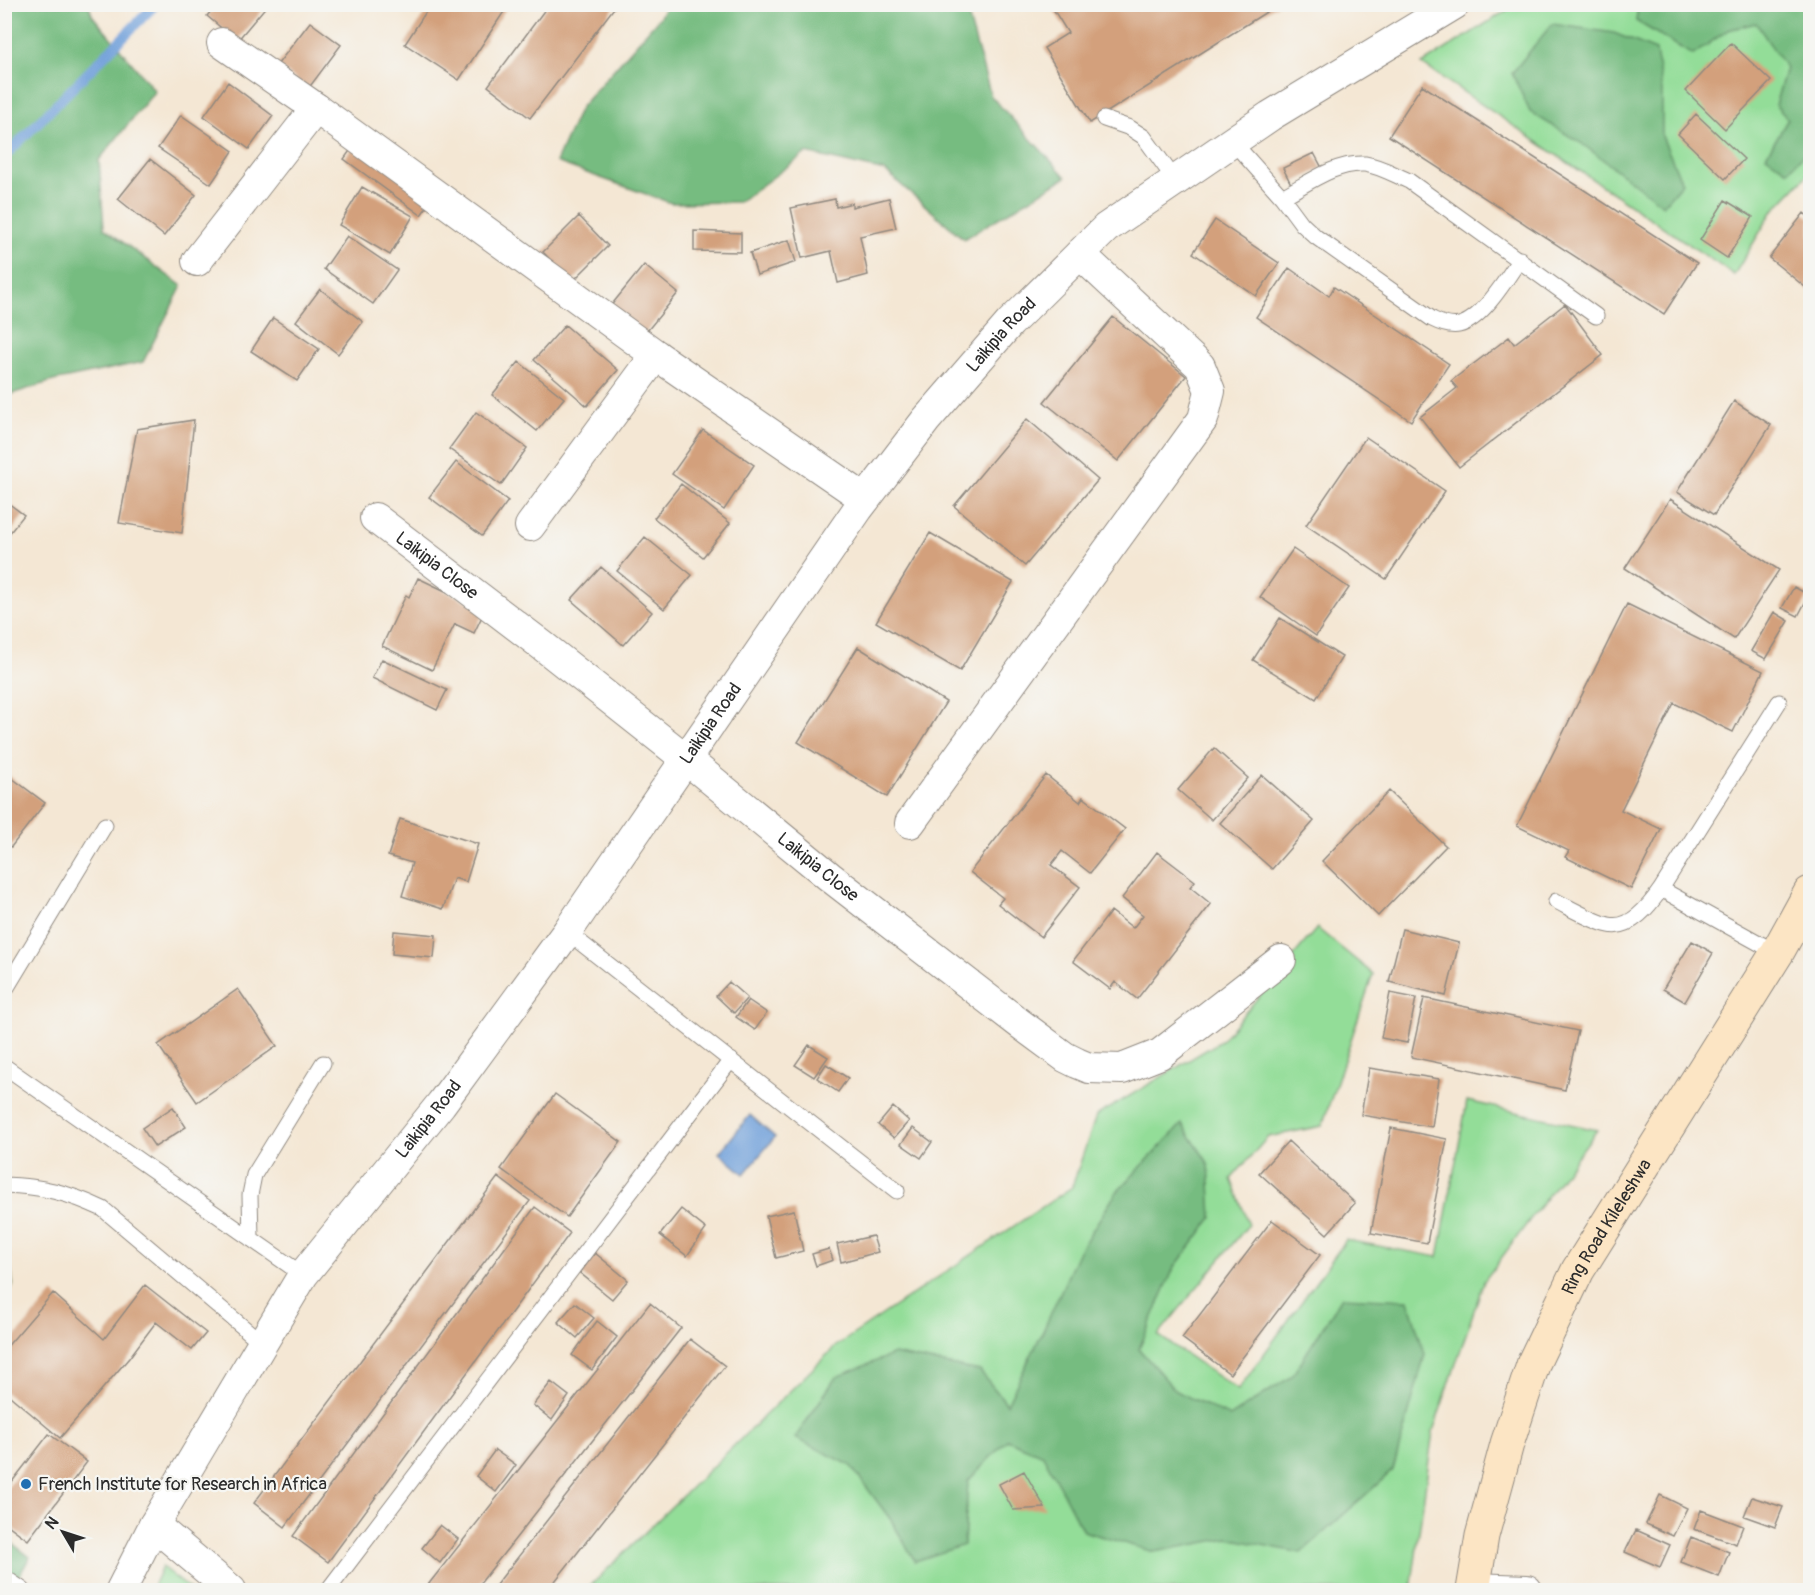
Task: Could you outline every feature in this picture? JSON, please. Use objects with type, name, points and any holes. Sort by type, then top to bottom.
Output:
[{"type":"main road","name":"Ring Road Kileleshwa","points":[[1474,1589],[1482,1536],[1507,1444],[1539,1351],[1578,1270],[1809,900]]},
{"type":"street","name":"Laikipia Road","points":[[121,1590],[154,1525],[303,1275],[441,1104],[567,932],[865,499],[926,420],[1010,323],[1106,228],[1270,116],[1455,4]]},
{"type":"street","points":[[222,43],[316,108],[656,355],[865,499]]},
{"type":"street","points":[[197,261],[316,108]]},
{"type":"street","points":[[910,823],[1203,419],[1210,391],[1200,366],[1080,254]]},
{"type":"street","points":[[530,526],[656,355]]},
{"type":"street","name":"Laikipia Close","points":[[375,518],[543,646],[898,931],[1065,1057],[1089,1068],[1122,1069],[1160,1054],[1281,960]]},
{"type":"street","points":[[154,1525],[231,1590]]},
{"type":"street","points":[[1474,1589],[1527,1590]]},
{"type":"lane","points":[[1104,119],[1130,128],[1144,137],[1175,180]]},
{"type":"lane","points":[[1233,142],[1282,197],[1302,224],[1316,237],[1432,319],[1446,325],[1461,325],[1476,315],[1495,294],[1520,259]]},
{"type":"lane","points":[[1282,197],[1328,172],[1348,166],[1365,164],[1381,168],[1409,182],[1520,259],[1596,316]]},
{"type":"lane","points":[[1556,901],[1610,926],[1627,923],[1648,908],[1779,702]]},
{"type":"lane","points":[[4,992],[105,825]]},
{"type":"lane","points":[[1661,889],[1777,953]]},
{"type":"lane","points":[[567,932],[897,1191]]},
{"type":"lane","points":[[327,1590],[731,1060]]},
{"type":"lane","points":[[251,1239],[250,1195],[254,1176],[323,1064]]},
{"type":"lane","points":[[4,1066],[303,1275]]},
{"type":"lane","points":[[4,1185],[34,1186],[79,1197],[103,1209],[262,1343]]},
{"type":"lane","points":[[4,1577],[23,1590]]},
{"type":"green space","points":[[5,4],[89,5],[92,15],[155,91],[99,160],[104,228],[182,286],[143,362],[53,381],[5,396]]},
{"type":"green space","points":[[667,5],[965,5],[991,96],[1066,177],[964,239],[885,171],[806,153],[739,202],[671,203],[556,162],[580,108],[659,18]]},
{"type":"green space","points":[[1515,5],[1810,5],[1810,172],[1772,212],[1734,275],[1422,64]]},
{"type":"green space","points":[[1638,5],[1810,5],[1810,148],[1788,171],[1766,156],[1788,119],[1775,105],[1786,68],[1756,23],[1728,30],[1693,55],[1636,21]]},
{"type":"green space","points":[[1552,24],[1614,33],[1656,50],[1662,91],[1662,136],[1682,183],[1663,205],[1581,143],[1530,112],[1512,73]]},
{"type":"green space","points":[[1317,928],[1373,974],[1322,1126],[1268,1137],[1231,1179],[1249,1224],[1158,1335],[1238,1390],[1346,1240],[1438,1257],[1467,1101],[1597,1130],[1484,1281],[1433,1431],[1411,1590],[586,1590],[836,1346],[1072,1187],[1096,1116],[1221,1041]]},
{"type":"green space","points":[[1182,1124],[1209,1164],[1212,1218],[1174,1268],[1139,1349],[1176,1391],[1230,1417],[1292,1376],[1342,1297],[1408,1300],[1425,1354],[1393,1470],[1301,1553],[1228,1538],[1154,1552],[1083,1531],[1043,1455],[1007,1440],[968,1481],[964,1545],[915,1561],[891,1520],[850,1465],[795,1438],[836,1377],[894,1354],[980,1371],[1007,1404],[1079,1251],[1116,1193]]},
{"type":"green space","points":[[4,1227],[13,1285],[5,1301]]},
{"type":"green space","points":[[4,1537],[30,1557],[11,1590],[5,1590]]},
{"type":"green space","points":[[162,1567],[191,1590],[151,1590]]},
{"type":"water","points":[[750,1115],[775,1137],[744,1174],[719,1153]]},
{"type":"building","points":[[217,4],[268,4],[237,41],[207,16]]},
{"type":"building","points":[[431,4],[509,4],[459,80],[405,44]]},
{"type":"building","points":[[549,4],[617,4],[530,118],[488,86]]},
{"type":"building","points":[[1050,4],[1279,4],[1090,123],[1044,48],[1068,33]]},
{"type":"building","points":[[310,22],[341,45],[308,89],[277,65]]},
{"type":"building","points":[[1731,43],[1771,81],[1725,129],[1686,91]]},
{"type":"building","points":[[228,82],[273,116],[249,149],[204,116]]},
{"type":"building","points":[[1422,85],[1697,263],[1664,314],[1389,136]]},
{"type":"building","points":[[1696,114],[1744,159],[1725,179],[1678,134]]},
{"type":"building","points":[[181,115],[233,151],[211,184],[158,148]]},
{"type":"building","points":[[357,141],[435,196],[421,215],[344,159]]},
{"type":"building","points":[[1314,153],[1322,168],[1291,184],[1283,168]]},
{"type":"building","points":[[150,159],[196,195],[164,236],[118,199]]},
{"type":"building","points":[[362,187],[413,216],[390,255],[339,225]]},
{"type":"building","points":[[889,198],[896,228],[860,236],[868,275],[838,283],[831,251],[802,258],[791,208],[835,199],[836,207],[852,203],[852,207]]},
{"type":"building","points":[[1725,200],[1753,217],[1727,258],[1700,240]]},
{"type":"building","points":[[1804,213],[1810,218],[1810,291],[1769,258]]},
{"type":"building","points":[[579,216],[608,246],[572,282],[543,252]]},
{"type":"building","points":[[1215,220],[1279,263],[1256,296],[1193,253]]},
{"type":"building","points":[[694,231],[741,233],[741,252],[694,251]]},
{"type":"building","points":[[347,236],[397,270],[373,304],[324,269]]},
{"type":"building","points":[[789,240],[796,262],[757,275],[750,253]]},
{"type":"building","points":[[644,265],[678,293],[643,336],[609,308]]},
{"type":"building","points":[[1289,268],[1329,296],[1334,287],[1449,364],[1411,421],[1256,317]]},
{"type":"building","points":[[320,289],[363,322],[338,354],[296,321]]},
{"type":"building","points":[[1565,304],[1603,355],[1459,467],[1420,417],[1457,388],[1451,381],[1509,337],[1514,344]]},
{"type":"building","points":[[1113,317],[1186,376],[1118,461],[1044,402]]},
{"type":"building","points":[[273,318],[319,349],[297,381],[251,351]]},
{"type":"building","points":[[565,325],[618,370],[587,406],[534,360]]},
{"type":"building","points":[[519,362],[564,398],[537,431],[492,395]]},
{"type":"building","points":[[1734,401],[1771,425],[1714,515],[1677,492]]},
{"type":"building","points":[[476,412],[527,448],[501,485],[449,449]]},
{"type":"building","points":[[1027,419],[1098,480],[1025,566],[954,506]]},
{"type":"building","points":[[194,420],[182,533],[119,523],[137,429]]},
{"type":"building","points":[[703,430],[754,465],[724,510],[672,474]]},
{"type":"building","points":[[1366,437],[1445,491],[1386,579],[1306,525]]},
{"type":"building","points":[[456,462],[508,501],[482,536],[429,497]]},
{"type":"building","points":[[681,484],[730,523],[703,557],[654,518]]},
{"type":"building","points":[[1670,499],[1779,570],[1734,639],[1625,568]]},
{"type":"building","points":[[4,500],[24,515],[4,540]]},
{"type":"building","points":[[930,533],[1013,582],[960,671],[876,622]]},
{"type":"building","points":[[645,537],[692,575],[664,609],[617,571]]},
{"type":"building","points":[[1293,549],[1349,588],[1316,636],[1260,597]]},
{"type":"building","points":[[601,567],[652,612],[623,645],[571,600]]},
{"type":"building","points":[[418,578],[485,610],[474,633],[455,624],[432,670],[382,646],[406,595],[409,597]]},
{"type":"building","points":[[1794,587],[1809,595],[1798,616],[1782,608]]},
{"type":"building","points":[[1627,604],[1763,671],[1733,732],[1674,703],[1621,810],[1661,829],[1631,889],[1565,857],[1569,851],[1517,826]]},
{"type":"building","points":[[1774,612],[1789,621],[1766,659],[1751,651]]},
{"type":"building","points":[[1280,618],[1342,657],[1316,699],[1253,660]]},
{"type":"building","points":[[858,647],[946,702],[887,797],[798,742]]},
{"type":"building","points":[[382,659],[447,690],[437,710],[372,678]]},
{"type":"building","points":[[1214,748],[1248,778],[1212,820],[1178,790]]},
{"type":"building","points":[[4,772],[45,803],[11,847],[4,843]]},
{"type":"building","points":[[1046,775],[1080,802],[1083,797],[1125,829],[1090,873],[1062,851],[1051,865],[1080,887],[1041,937],[998,904],[1003,898],[970,872]]},
{"type":"building","points":[[1262,775],[1314,821],[1272,869],[1220,823]]},
{"type":"building","points":[[1389,791],[1446,846],[1378,916],[1322,861]]},
{"type":"building","points":[[400,819],[478,844],[466,882],[454,878],[443,909],[402,896],[412,863],[388,856]]},
{"type":"building","points":[[1157,852],[1195,881],[1190,887],[1211,904],[1137,999],[1115,982],[1110,989],[1073,961],[1111,911],[1133,928],[1143,915],[1122,898]]},
{"type":"building","points":[[1402,929],[1459,943],[1446,996],[1389,982]]},
{"type":"building","points":[[394,931],[436,935],[434,958],[392,954]]},
{"type":"building","points":[[1692,941],[1713,953],[1685,1002],[1663,989]]},
{"type":"building","points":[[729,982],[747,998],[734,1013],[716,996]]},
{"type":"building","points":[[238,989],[277,1046],[197,1102],[158,1045]]},
{"type":"building","points":[[1390,993],[1416,998],[1407,1043],[1381,1038]]},
{"type":"building","points":[[1424,998],[1578,1031],[1565,1090],[1411,1057]]},
{"type":"building","points":[[748,1000],[767,1013],[755,1030],[736,1017]]},
{"type":"building","points":[[809,1045],[828,1057],[814,1077],[795,1065]]},
{"type":"building","points":[[826,1064],[848,1078],[838,1092],[817,1078]]},
{"type":"building","points":[[1369,1068],[1439,1079],[1432,1127],[1361,1115]]},
{"type":"building","points":[[555,1094],[621,1142],[567,1217],[501,1169]]},
{"type":"building","points":[[173,1107],[186,1127],[155,1147],[142,1128]]},
{"type":"building","points":[[893,1107],[909,1121],[894,1138],[878,1125]]},
{"type":"building","points":[[913,1128],[932,1142],[921,1158],[901,1144]]},
{"type":"building","points":[[1391,1128],[1447,1139],[1427,1243],[1371,1233]]},
{"type":"building","points":[[1288,1141],[1355,1203],[1327,1234],[1259,1173]]},
{"type":"building","points":[[498,1177],[530,1201],[285,1527],[254,1503]]},
{"type":"building","points":[[535,1207],[570,1233],[328,1562],[293,1536]]},
{"type":"building","points":[[681,1209],[706,1229],[687,1256],[660,1235]]},
{"type":"building","points":[[794,1210],[803,1251],[776,1258],[766,1216]]},
{"type":"building","points":[[1272,1220],[1320,1255],[1230,1374],[1182,1338]]},
{"type":"building","points":[[873,1236],[878,1252],[841,1262],[837,1244]]},
{"type":"building","points":[[829,1249],[833,1260],[816,1266],[812,1254]]},
{"type":"building","points":[[595,1253],[628,1280],[612,1299],[580,1273]]},
{"type":"building","points":[[145,1285],[206,1333],[192,1350],[156,1322],[129,1358],[60,1438],[4,1391],[4,1350],[53,1293],[104,1339]]},
{"type":"building","points":[[575,1303],[594,1318],[577,1338],[558,1322]]},
{"type":"building","points":[[650,1303],[681,1328],[475,1590],[424,1590]]},
{"type":"building","points":[[597,1321],[617,1337],[592,1370],[572,1355]]},
{"type":"building","points":[[690,1339],[725,1366],[548,1590],[492,1590]]},
{"type":"building","points":[[551,1382],[569,1396],[552,1420],[533,1405]]},
{"type":"building","points":[[49,1434],[87,1462],[28,1540],[4,1522],[4,1492]]},
{"type":"building","points":[[495,1450],[516,1465],[496,1492],[476,1476]]},
{"type":"building","points":[[1024,1471],[1045,1508],[1013,1510],[999,1484]]},
{"type":"building","points":[[1660,1495],[1687,1508],[1673,1536],[1646,1524]]},
{"type":"building","points":[[1752,1497],[1783,1507],[1775,1527],[1744,1516]]},
{"type":"building","points":[[1701,1510],[1743,1526],[1736,1544],[1694,1529]]},
{"type":"building","points":[[440,1525],[458,1539],[440,1563],[422,1548]]},
{"type":"building","points":[[1636,1530],[1670,1545],[1660,1567],[1625,1552]]},
{"type":"building","points":[[1691,1537],[1729,1552],[1719,1577],[1681,1562]]},
{"type":"waterway","points":[[4,157],[156,4]]},
{"type":"place","name":"French Institute for Research in Africa","points":[[26,1484]]}]
